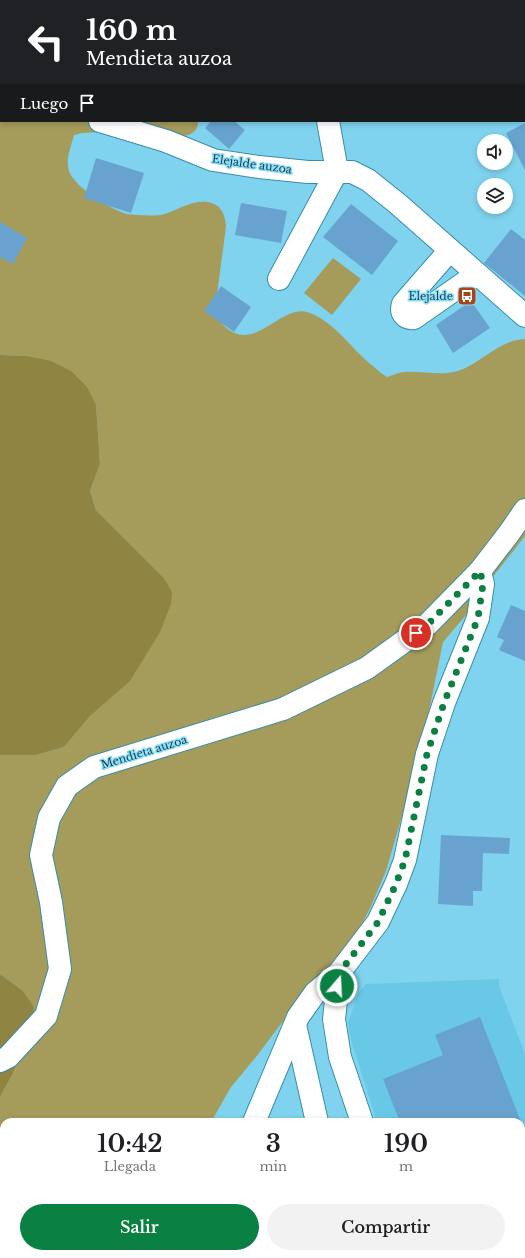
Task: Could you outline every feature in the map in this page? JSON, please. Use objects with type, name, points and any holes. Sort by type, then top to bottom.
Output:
[{"type":"street","name":"Elejalde auzoa","points":[[103,122],[166,141],[213,160],[308,172],[352,172],[368,180],[477,274]]},
{"type":"street","points":[[279,279],[337,171],[328,122]]},
{"type":"street","points":[[450,250],[403,304],[402,312],[404,316],[408,319],[414,318],[477,274],[525,316]]},
{"type":"street","points":[[256,1118],[298,1017],[315,993],[339,973],[378,922],[396,884],[405,860],[427,754],[444,703],[478,618],[483,584],[480,571],[525,510]]},
{"type":"street","name":"Mendieta auzoa","points":[[0,1061],[8,1057],[46,1016],[60,969],[51,902],[41,854],[49,818],[67,786],[94,767],[283,708],[367,668],[428,624],[480,571]]},
{"type":"street","points":[[339,973],[334,1019],[340,1057],[361,1118]]},
{"type":"street","points":[[295,1025],[316,1118]]},
{"type":"shaded area","points":[[0,122],[198,122],[197,128],[192,133],[178,137],[101,132],[74,135],[69,153],[68,166],[73,178],[86,191],[103,203],[127,214],[161,215],[188,204],[200,202],[212,203],[219,207],[225,217],[226,226],[216,304],[217,312],[223,325],[229,330],[240,335],[260,331],[290,314],[300,311],[310,313],[328,323],[365,360],[387,377],[403,372],[445,373],[458,371],[475,363],[507,343],[525,339],[525,536],[492,578],[466,615],[443,642],[430,706],[408,795],[386,871],[362,924],[349,944],[302,996],[256,1057],[231,1087],[213,1118],[0,1118],[0,1097],[11,1077],[22,990],[0,974],[0,755],[36,755],[64,747],[91,715],[163,577],[96,510],[90,491],[100,464],[96,405],[26,356],[0,355]]},
{"type":"shaded area","points":[[333,258],[361,279],[332,315],[304,293]]},
{"type":"shaded area","points":[[0,355],[26,356],[51,361],[71,371],[87,387],[96,405],[100,464],[90,491],[96,510],[163,577],[172,592],[171,604],[160,632],[130,681],[91,715],[64,747],[36,755],[0,755]]},
{"type":"shaded area","points":[[0,974],[22,990],[34,1007],[29,1032],[11,1077],[0,1097]]},
{"type":"shaded area","points":[[499,979],[499,986],[525,1054],[525,1118],[376,1118],[351,1040],[348,1023],[358,994],[366,984]]},
{"type":"building","points":[[210,122],[235,122],[245,130],[229,149],[205,128]]},
{"type":"building","points":[[525,123],[525,170],[513,147],[513,134],[506,133]]},
{"type":"building","points":[[96,158],[144,173],[131,213],[84,198]]},
{"type":"building","points":[[241,203],[287,211],[281,243],[235,235]]},
{"type":"building","points":[[351,204],[398,241],[372,275],[323,237]]},
{"type":"building","points":[[0,222],[27,238],[13,264],[0,257]]},
{"type":"building","points":[[511,229],[525,240],[525,296],[484,263]]},
{"type":"building","points":[[221,286],[251,307],[234,332],[204,311]]},
{"type":"building","points":[[471,301],[490,328],[453,353],[436,325]]},
{"type":"building","points":[[511,605],[525,611],[525,661],[499,650],[504,640],[497,637]]},
{"type":"building","points":[[441,835],[510,838],[509,854],[483,853],[482,891],[473,891],[473,906],[438,904]]},
{"type":"building","points":[[480,1017],[519,1118],[398,1118],[383,1079],[443,1055],[435,1035]]},
{"type":"place","name":"Elejalde","points":[[467,296]]},
{"type":"route","points":[[337,986],[339,973],[378,922],[396,884],[405,860],[427,754],[444,703],[478,618],[483,584],[480,571],[428,624],[416,633]]}]
